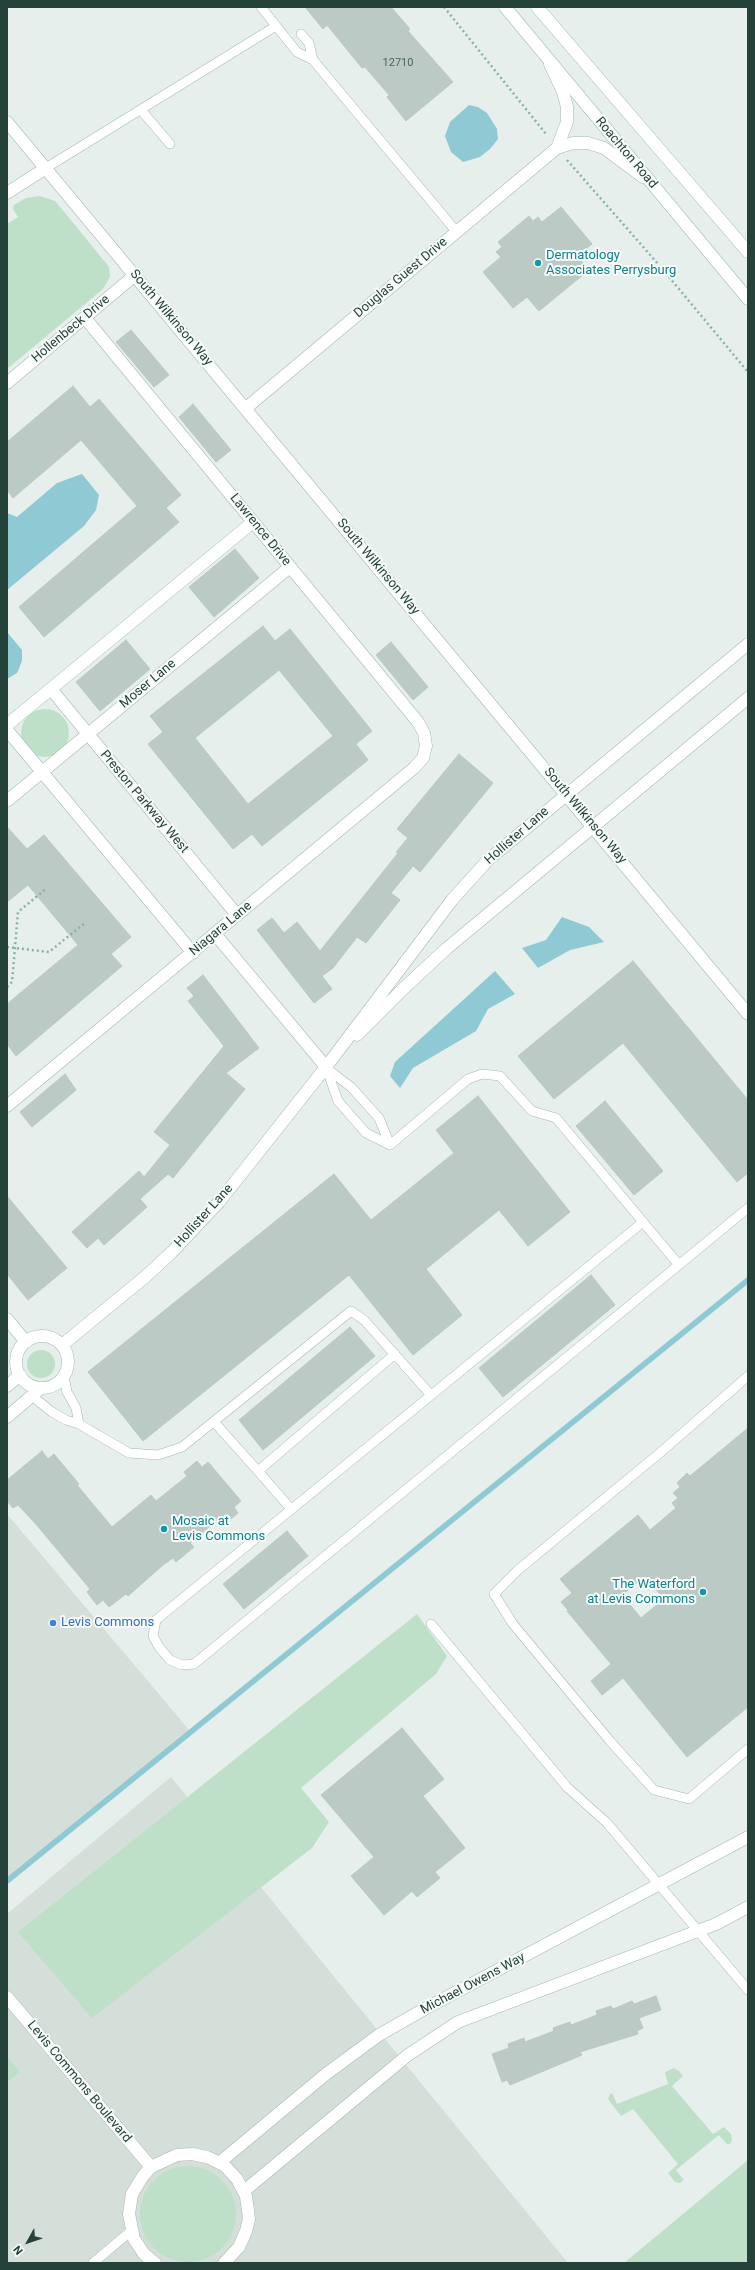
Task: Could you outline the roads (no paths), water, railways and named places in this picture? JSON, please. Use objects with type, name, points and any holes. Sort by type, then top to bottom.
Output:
[{"type":"street","name":"Roachton Road","points":[[505,7],[748,299]]},
{"type":"street","name":"Roachton Road","points":[[537,7],[748,252]]},
{"type":"street","name":"Douglas Guest Drive","points":[[547,58],[563,92],[567,107],[567,122],[557,148]]},
{"type":"street","name":"South Wilkinson Way","points":[[7,122],[567,794],[748,1014]]},
{"type":"street","name":"Douglas Guest Drive","points":[[246,408],[557,148],[573,143],[588,143],[604,148],[651,182]]},
{"type":"street","points":[[7,193],[46,168]]},
{"type":"street","name":"Hollenbeck Drive","points":[[7,383],[135,275]]},
{"type":"street","name":"Lawrence Drive","points":[[85,318],[418,722],[424,733],[426,746]]},
{"type":"street","points":[[7,725],[253,522]]},
{"type":"street","name":"Moser Lane","points":[[7,801],[290,567]]},
{"type":"street","name":"Hollister Lane","points":[[62,1345],[145,1277],[196,1227],[326,1067],[428,930],[469,880],[488,860],[748,644]]},
{"type":"street","name":"Preston Parkway West","points":[[51,689],[237,915]]},
{"type":"street","name":"Hollister Lane","points":[[326,1067],[404,988],[441,954],[748,698]]},
{"type":"street","points":[[7,730],[192,953]]},
{"type":"street","name":"Niagara Lane","points":[[7,1106],[414,768],[423,758],[426,746]]},
{"type":"street","points":[[215,934],[326,1067]]},
{"type":"street","points":[[7,1319],[26,1342]]},
{"type":"street","points":[[7,1417],[37,1392],[54,1385],[64,1377],[68,1361],[62,1345],[56,1339],[42,1336],[26,1342],[17,1354],[17,1368],[20,1375],[37,1392]]},
{"type":"street","points":[[7,1386],[20,1375]]},
{"type":"street","name":"Michael Owens Way","points":[[219,2163],[326,2074],[379,2035],[428,2007],[748,1837]]},
{"type":"street","name":"Michael Owens Way","points":[[244,2191],[408,2055],[458,2022],[716,1924],[748,1907]]},
{"type":"street","name":"Levis Commons Boulevard","points":[[7,1997],[151,2167]]},
{"type":"street","points":[[155,2263],[144,2254],[134,2239],[129,2214],[132,2194],[142,2176],[151,2167],[177,2155],[192,2154],[207,2157],[231,2171],[244,2191],[248,2206],[248,2225],[239,2247],[228,2262]]},
{"type":"lane","points":[[261,7],[297,52],[313,60],[456,231]]},
{"type":"lane","points":[[46,168],[276,26]]},
{"type":"lane","points":[[301,34],[309,43],[313,60]]},
{"type":"lane","points":[[141,110],[170,144]]},
{"type":"lane","points":[[326,1067],[351,1087],[379,1118],[390,1145]]},
{"type":"lane","points":[[326,1067],[338,1101],[366,1133],[390,1145]]},
{"type":"lane","points":[[390,1145],[468,1079],[482,1074],[500,1076],[532,1111],[556,1118],[679,1265]]},
{"type":"lane","points":[[643,1222],[156,1620],[153,1636],[159,1648],[170,1660],[182,1665],[194,1664],[748,1208]]},
{"type":"lane","points":[[37,1392],[52,1412],[66,1420],[79,1424],[129,1453],[158,1455],[182,1447],[350,1311],[364,1320],[431,1394]]},
{"type":"lane","points":[[258,1471],[395,1354]]},
{"type":"lane","points":[[748,1376],[661,1452],[518,1570],[494,1594],[513,1624],[610,1741],[654,1790],[689,1799],[748,1749]]},
{"type":"lane","points":[[64,1377],[67,1392],[76,1408],[79,1424]]},
{"type":"lane","points":[[214,1422],[291,1509]]},
{"type":"lane","points":[[431,1624],[567,1787],[607,1823],[748,1990]]},
{"type":"lane","points":[[94,2263],[132,2230]]},
{"type":"water","points":[[469,105],[478,107],[487,113],[497,129],[498,139],[490,149],[480,157],[463,162],[451,152],[445,136],[450,122]]},
{"type":"water","points":[[82,474],[99,495],[96,510],[84,526],[7,590],[7,513],[17,517],[57,483]]},
{"type":"water","points":[[7,632],[22,650],[22,661],[17,673],[7,679]]},
{"type":"water","points":[[562,917],[589,927],[604,942],[570,950],[538,968],[522,948],[546,940]]},
{"type":"water","points":[[495,971],[515,994],[488,1009],[476,1031],[413,1068],[400,1088],[390,1076],[395,1062]]},
{"type":"waterway","points":[[7,1881],[748,1280]]},
{"type":"place","name":"Dermatology Associates Perrysburg","points":[[538,263]]},
{"type":"place","name":"Mosaic at Levis Commons","points":[[164,1529]]},
{"type":"place","name":"The Waterford at Levis Commons","points":[[703,1592]]},
{"type":"place","name":"Levis Commons","points":[[53,1623]]}]
